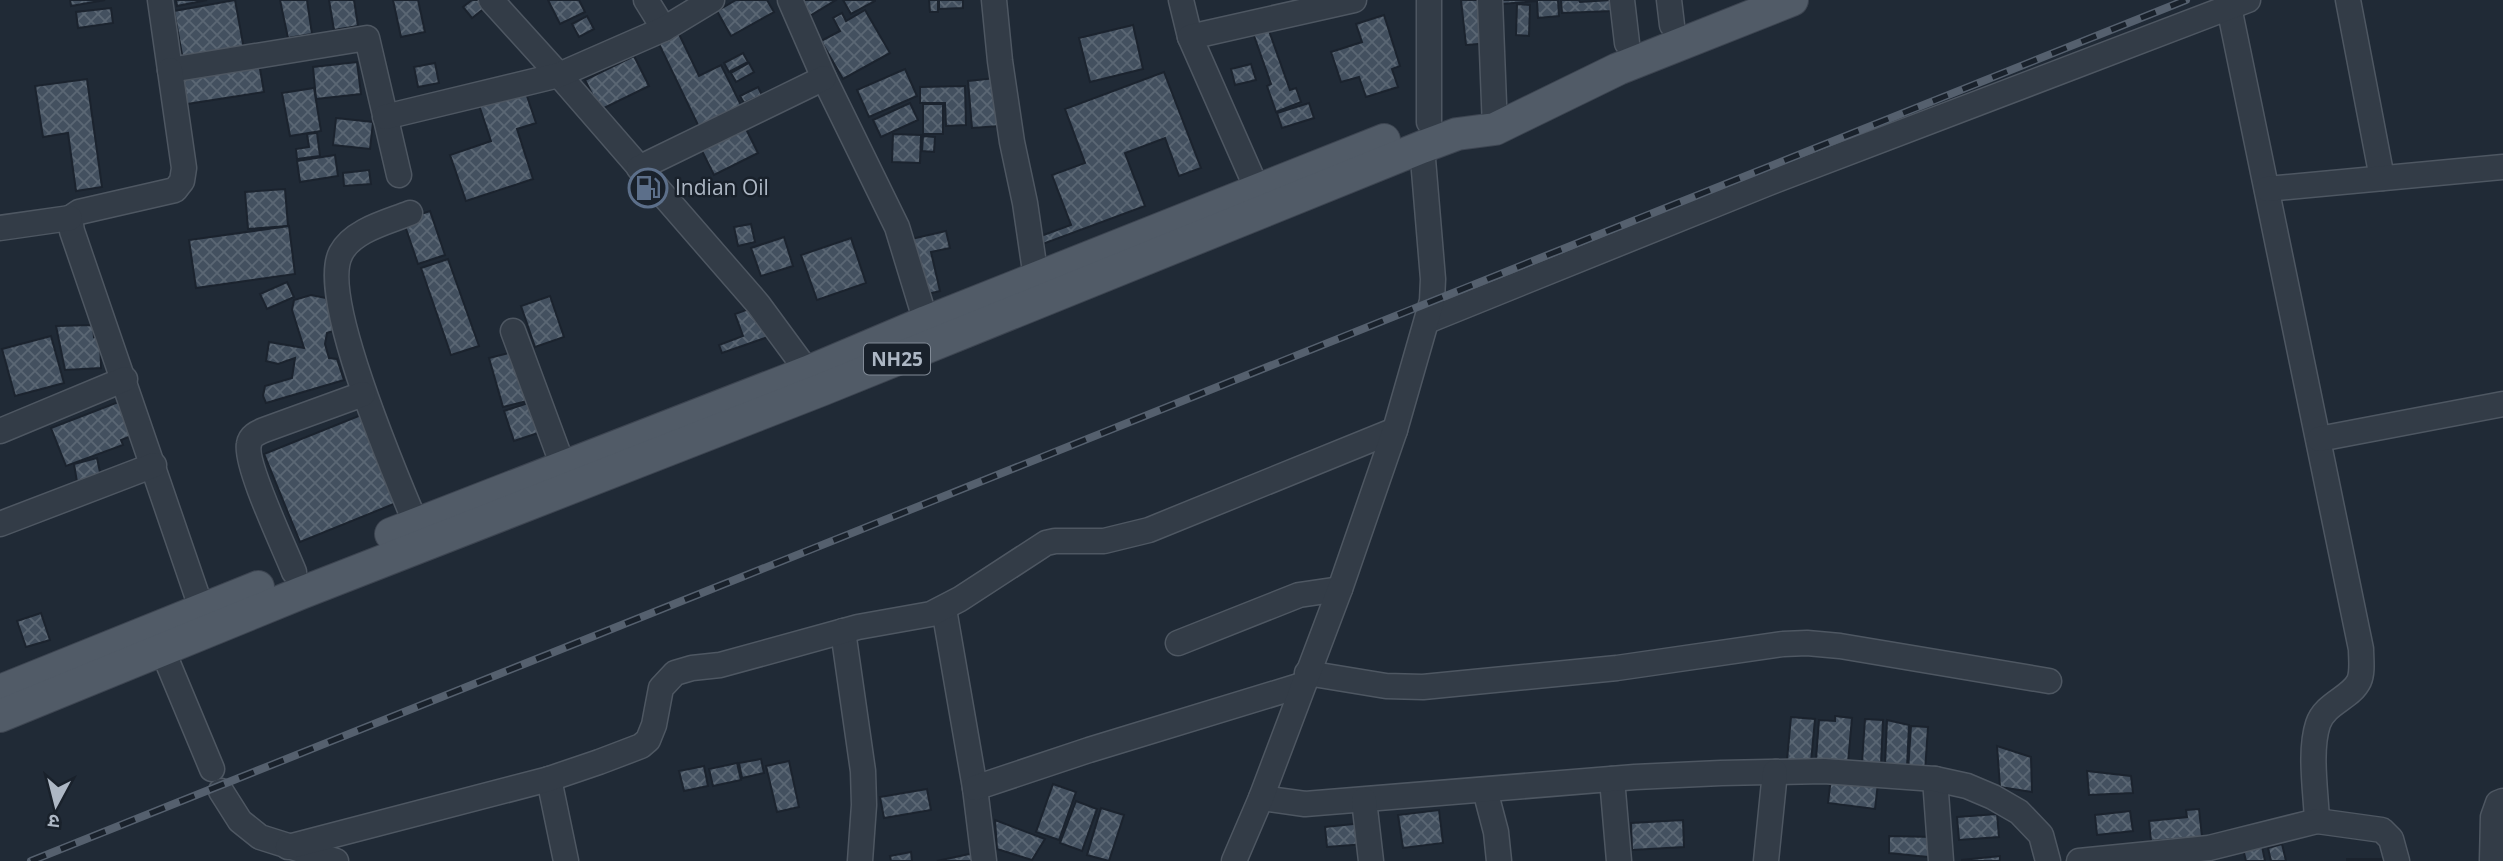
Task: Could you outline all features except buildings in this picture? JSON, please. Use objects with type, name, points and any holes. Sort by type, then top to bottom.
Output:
[{"type":"main road","name":"NH25","points":[[1495,118],[1627,43],[1670,13],[1737,0]]},
{"type":"main road","name":"NH25","points":[[0,691],[294,572],[807,372],[1257,190],[1426,135],[1457,134],[1792,0]]},
{"type":"main road","name":"NH25","points":[[0,716],[301,593],[821,390],[1426,135]]},
{"type":"street","points":[[0,228],[70,218],[79,212],[175,190],[182,181],[184,168],[160,0]]},
{"type":"street","points":[[491,0],[758,304],[807,372]]},
{"type":"street","points":[[646,0],[663,29]]},
{"type":"street","points":[[385,117],[559,75],[663,29],[712,0]]},
{"type":"street","points":[[790,0],[824,78],[897,227],[926,322]]},
{"type":"street","points":[[994,0],[1012,142],[1025,202],[1036,278]]},
{"type":"street","points":[[1181,0],[1190,37],[1257,190]]},
{"type":"street","points":[[1190,37],[1354,0]]},
{"type":"street","points":[[1234,861],[1261,798],[1340,589],[1395,430],[1432,302],[1426,135],[1429,0]]},
{"type":"street","points":[[1490,0],[1495,118]]},
{"type":"street","points":[[1622,0],[1627,43]]},
{"type":"street","points":[[2348,0],[2382,178]]},
{"type":"street","points":[[1427,321],[1766,184],[2239,4],[2267,189],[2361,649],[2359,682],[2325,710],[2318,722],[2314,743],[2316,821]]},
{"type":"street","points":[[170,69],[367,38],[399,175]]},
{"type":"street","points":[[639,168],[824,78]]},
{"type":"street","points":[[2267,189],[2502,169]]},
{"type":"street","points":[[410,213],[351,240],[337,261],[335,282],[363,394],[416,524]]},
{"type":"street","points":[[70,218],[72,231],[125,379],[202,610]]},
{"type":"street","points":[[513,331],[563,466]]},
{"type":"street","points":[[0,431],[125,379]]},
{"type":"street","points":[[294,572],[252,466],[248,447],[250,440],[264,430],[363,394]]},
{"type":"street","points":[[2319,439],[2503,404]]},
{"type":"street","points":[[288,847],[549,779],[599,762],[640,746],[648,740],[654,725],[661,688],[675,673],[692,667],[720,664],[842,631],[931,614],[944,609],[1046,543],[1104,541],[1149,530],[1395,430]]},
{"type":"street","points":[[0,524],[154,465]]},
{"type":"street","points":[[1178,643],[1299,594],[1340,589]]},
{"type":"street","points":[[944,609],[975,788],[984,861]]},
{"type":"street","points":[[842,631],[863,771],[864,806],[860,861]]},
{"type":"street","points":[[975,788],[1304,680],[1423,687],[1617,668],[1783,644],[1807,643],[1840,646],[2049,681]]},
{"type":"street","points":[[162,649],[216,780],[245,826],[260,836],[288,847],[336,861]]},
{"type":"street","points":[[1261,798],[1305,804],[1612,779],[1774,772],[1824,771],[1935,779],[1967,786],[2019,811],[2041,835],[2048,861]]},
{"type":"street","points":[[1766,861],[1774,772]]},
{"type":"street","points":[[549,779],[566,861]]},
{"type":"street","points":[[1612,779],[1619,861]]},
{"type":"street","points":[[1935,779],[1941,861]]},
{"type":"street","points":[[1485,790],[1496,832],[1499,861]]},
{"type":"street","points":[[1364,800],[1371,861]]},
{"type":"street","points":[[2492,861],[2493,817],[2498,803],[2503,801]]},
{"type":"street","points":[[2079,861],[2209,848],[2316,821],[2382,830],[2391,839],[2397,861]]},
{"type":"railway","points":[[31,861],[2186,0]]},
{"type":"place","name":"Indian Oil","points":[[648,188]]}]
